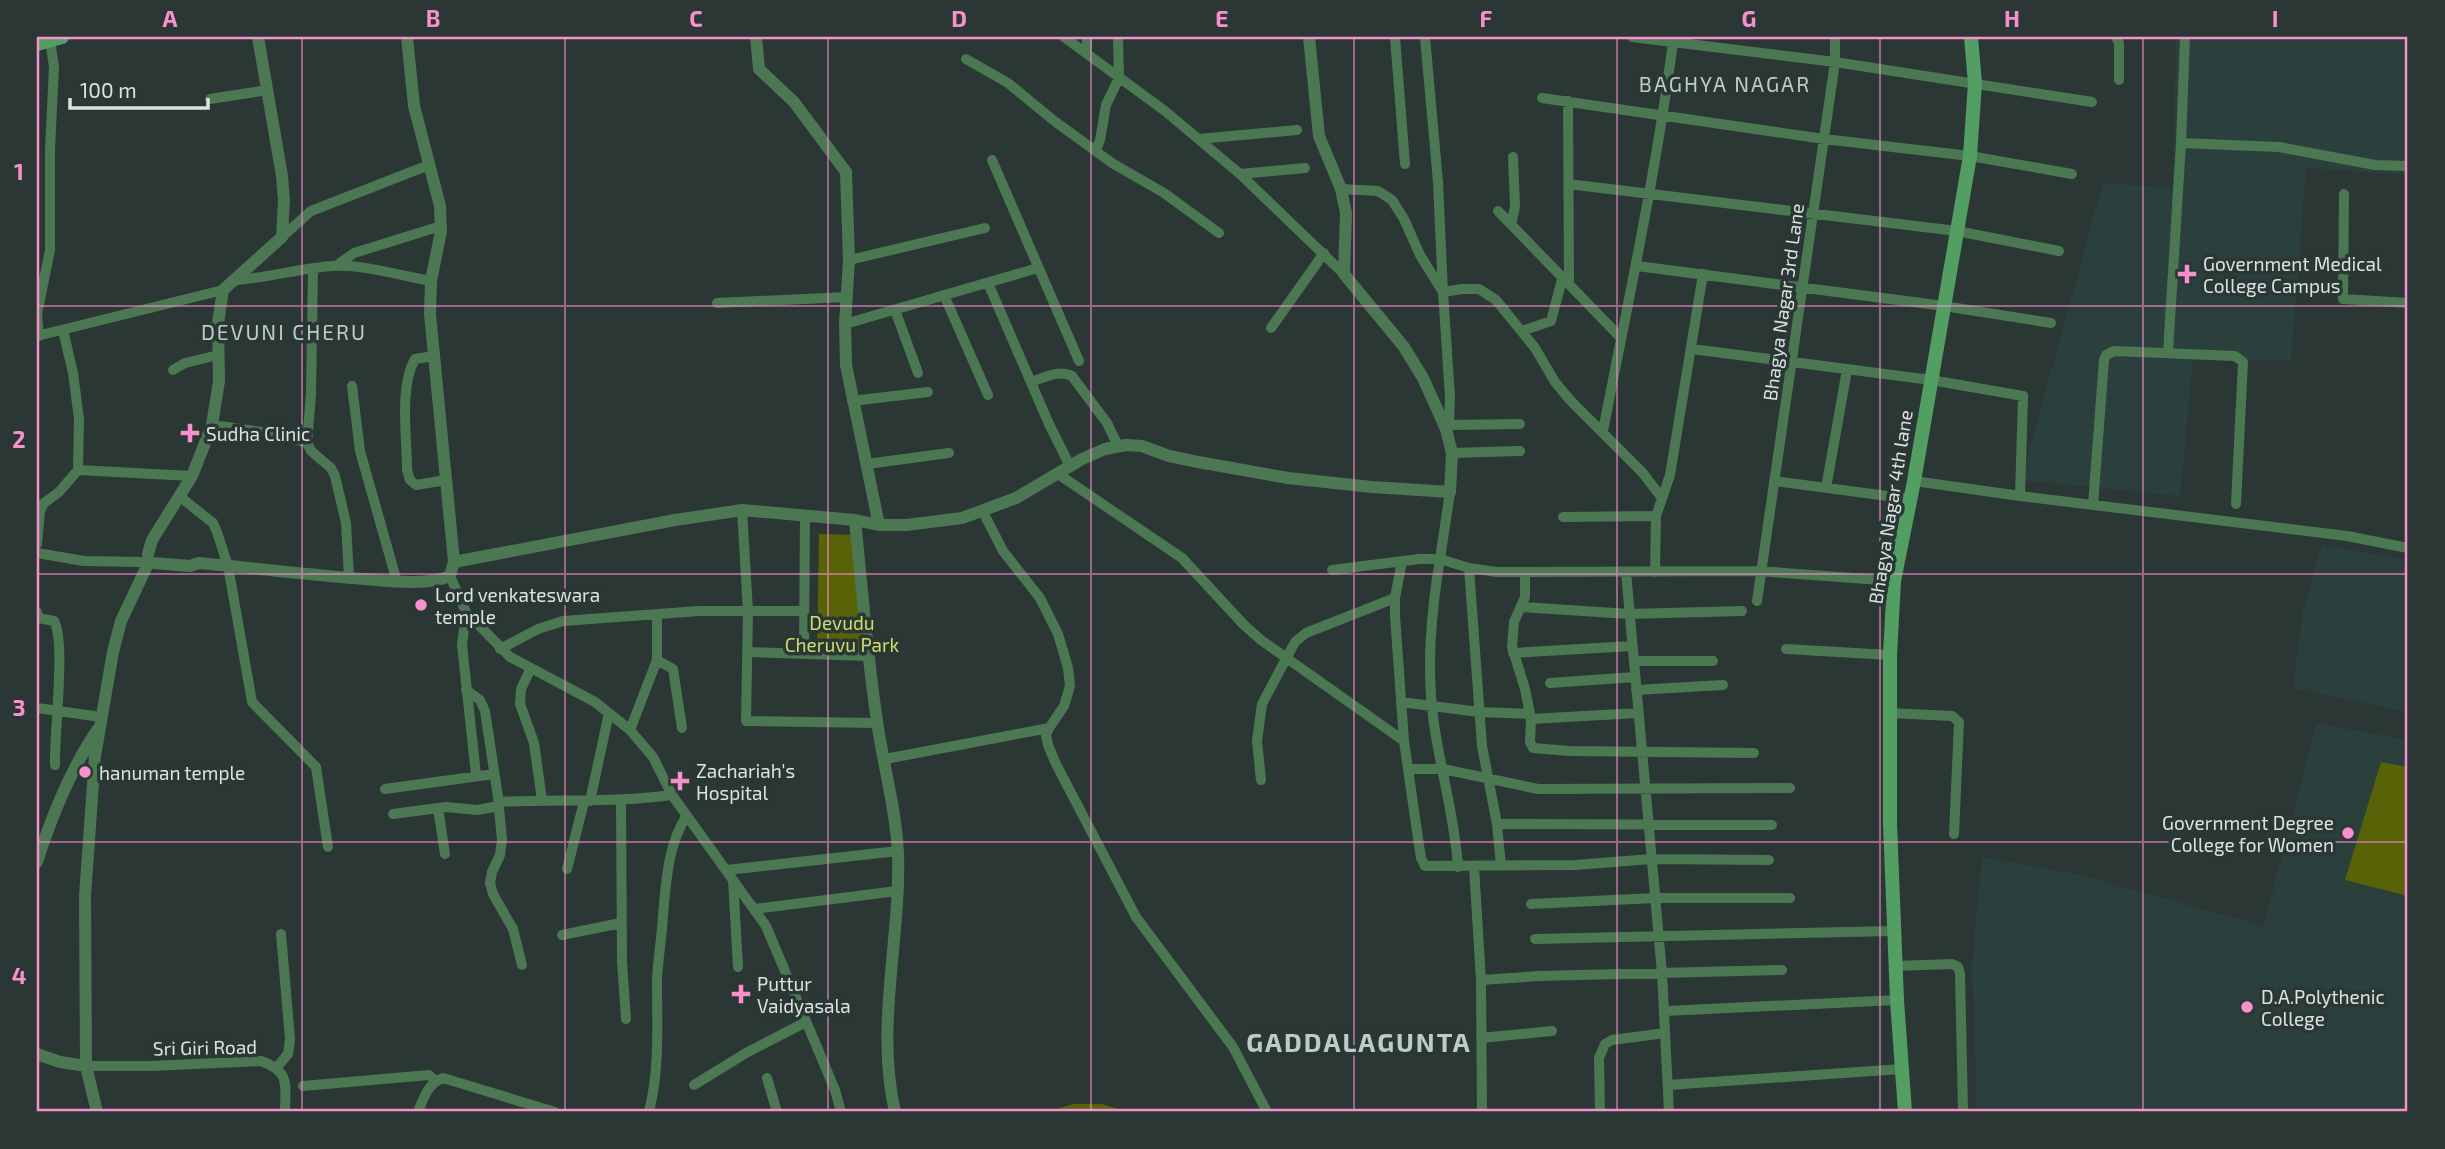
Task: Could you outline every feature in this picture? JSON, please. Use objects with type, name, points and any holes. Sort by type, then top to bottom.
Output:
[{"type":"main road","name":"Bhagya Nagar 4th lane","points":[[1905,1112],[1893,931],[1889,713],[1894,581],[1970,156],[1975,83],[1971,37]]},
{"type":"street","points":[[258,37],[285,201],[282,237]]},
{"type":"street","points":[[407,37],[414,106],[440,206],[441,226],[431,281],[430,314],[454,562],[450,576],[466,612],[500,649],[510,657],[595,702],[630,730],[653,757],[686,817],[765,926],[835,1090],[841,1112]]},
{"type":"street","points":[[756,37],[760,69],[794,102],[846,172],[849,260],[845,324],[846,365],[879,524]]},
{"type":"street","points":[[1065,37],[1165,111],[1240,174],[1324,253],[1405,347],[1447,427],[1452,453],[1450,492],[1430,635],[1432,705],[1455,835],[1458,867]]},
{"type":"street","points":[[1087,37],[1087,54]]},
{"type":"street","points":[[1096,149],[1106,104],[1119,78],[1118,37]]},
{"type":"street","points":[[1309,37],[1320,136],[1341,189],[1346,213],[1344,274]]},
{"type":"street","points":[[1395,37],[1405,164]]},
{"type":"street","points":[[1425,37],[1438,182],[1450,397],[1447,427]]},
{"type":"street","points":[[1632,37],[1835,62],[2092,102]]},
{"type":"street","points":[[1733,37],[1733,49]]},
{"type":"street","name":"Bhagya Nagar 3rd Lane","points":[[1757,601],[1759,571],[1793,361],[1835,62],[1835,37]]},
{"type":"street","points":[[2116,37],[2119,43],[2119,80]]},
{"type":"street","points":[[2168,352],[2185,37]]},
{"type":"street","points":[[49,40],[54,67],[50,149],[50,250],[37,314],[38,336],[223,290],[311,211],[429,165]]},
{"type":"street","points":[[1603,431],[1637,266],[1664,115],[1673,42]]},
{"type":"street","points":[[966,59],[1008,83],[1112,163],[1164,193],[1219,233]]},
{"type":"street","points":[[211,99],[268,90]]},
{"type":"street","points":[[1542,98],[1824,139],[1970,156],[2072,174]]},
{"type":"street","points":[[1521,331],[1551,321],[1566,278],[1568,101]]},
{"type":"street","points":[[1198,139],[1297,130]]},
{"type":"street","points":[[2181,143],[2279,147],[2375,165],[2408,166]]},
{"type":"street","points":[[1511,223],[1515,207],[1513,157]]},
{"type":"street","points":[[992,160],[1079,361]]},
{"type":"street","points":[[1240,174],[1305,168]]},
{"type":"street","points":[[1568,184],[1956,231],[2059,251]]},
{"type":"street","points":[[1341,189],[1378,191],[1392,200],[1420,255],[1443,292]]},
{"type":"street","points":[[2344,194],[2343,299],[2408,303]]},
{"type":"street","points":[[1498,211],[1566,278],[1621,338]]},
{"type":"street","points":[[337,266],[354,253],[441,226]]},
{"type":"street","points":[[849,260],[985,228]]},
{"type":"street","points":[[1271,328],[1324,253]]},
{"type":"street","points":[[235,280],[337,266],[431,281]]},
{"type":"street","points":[[1637,266],[1944,306],[2051,323]]},
{"type":"street","points":[[313,268],[311,394],[307,443],[311,451],[331,468],[335,476],[346,523],[349,578]]},
{"type":"street","points":[[845,324],[1038,268]]},
{"type":"street","points":[[1655,572],[1656,516],[1670,475],[1703,274]]},
{"type":"street","points":[[988,283],[1070,466]]},
{"type":"street","points":[[1443,292],[1462,289],[1488,292],[1521,331],[1570,400],[1642,472],[1662,498]]},
{"type":"street","points":[[97,1112],[86,1066],[85,896],[95,756],[121,621],[148,560],[152,540],[192,476],[212,425],[219,382],[218,323],[223,290]]},
{"type":"street","points":[[944,296],[988,395]]},
{"type":"street","points":[[717,303],[847,297]]},
{"type":"street","points":[[895,310],[918,373]]},
{"type":"street","points":[[37,544],[41,507],[49,498],[60,492],[78,470],[79,419],[63,330]]},
{"type":"street","points":[[1692,349],[1931,380],[2023,396],[2020,496]]},
{"type":"street","points":[[2093,505],[2106,355],[2114,351],[2235,356],[2243,362],[2236,503]]},
{"type":"street","points":[[173,370],[185,363],[218,355]]},
{"type":"street","points":[[434,356],[415,359],[408,376],[407,470],[410,480],[416,485],[446,480]]},
{"type":"street","points":[[1826,488],[1847,370]]},
{"type":"street","points":[[1031,382],[1059,373],[1072,376],[1107,423],[1118,446]]},
{"type":"street","points":[[352,386],[363,461],[397,582]]},
{"type":"street","points":[[852,401],[928,392]]},
{"type":"street","points":[[1447,427],[1520,424]]},
{"type":"street","points":[[212,425],[277,434],[307,443]]},
{"type":"street","points":[[454,562],[742,510],[879,524],[929,523],[962,518],[1017,498],[1082,459],[1118,446],[1142,446],[1198,463],[1288,478],[1450,492]]},
{"type":"street","points":[[1452,453],[1520,451]]},
{"type":"street","points":[[867,464],[949,453]]},
{"type":"street","points":[[78,470],[192,476]]},
{"type":"street","points":[[1058,474],[1182,558],[1261,640],[1404,741]]},
{"type":"street","points":[[1774,481],[1910,499]]},
{"type":"street","points":[[1914,481],[2347,536],[2408,548]]},
{"type":"street","points":[[179,496],[213,523],[228,566],[252,702],[316,767],[328,847]]},
{"type":"street","points":[[742,510],[748,611],[746,721],[877,723]]},
{"type":"street","points":[[983,512],[1003,551],[1040,598],[1058,634],[1068,668],[1070,686],[1064,706],[1046,736],[1048,745],[1136,917],[1233,1047],[1267,1112]]},
{"type":"street","points":[[804,652],[805,516]]},
{"type":"street","points":[[1563,517],[1656,516]]},
{"type":"street","points":[[855,520],[877,723],[898,851],[886,1017],[890,1093],[895,1112]]},
{"type":"street","points":[[37,554],[84,561],[189,558],[199,563],[397,582],[450,576]]},
{"type":"street","points":[[1332,569],[1440,559],[1469,568],[1525,574],[1759,571],[1894,581]]},
{"type":"street","points":[[1402,562],[1395,598],[1404,741],[1421,858],[1426,866],[1575,865],[1652,859],[1769,860]]},
{"type":"street","points":[[1469,568],[1479,712],[1501,866]]},
{"type":"street","points":[[1626,572],[1659,934],[1669,1112]]},
{"type":"street","points":[[1525,574],[1525,597],[1514,622],[1513,653],[1525,689],[1530,716],[1531,746],[1536,749],[1754,753]]},
{"type":"street","points":[[1261,780],[1257,741],[1262,704],[1295,642],[1306,633],[1395,598]]},
{"type":"street","points":[[1522,607],[1629,614],[1742,611]]},
{"type":"street","points":[[500,649],[538,629],[563,621],[699,611],[804,611]]},
{"type":"street","points":[[37,612],[39,618],[54,621],[57,626],[60,659],[54,765]]},
{"type":"street","points":[[466,612],[462,645],[476,775]]},
{"type":"street","points":[[630,730],[657,660],[657,615]]},
{"type":"street","points":[[1513,653],[1632,646]]},
{"type":"street","points":[[1786,649],[1890,655]]},
{"type":"street","points":[[747,652],[870,656]]},
{"type":"street","points":[[657,660],[673,669],[682,728]]},
{"type":"street","points":[[1634,661],[1713,661]]},
{"type":"street","points":[[531,668],[521,689],[520,704],[534,743],[541,800]]},
{"type":"street","points":[[1550,683],[1635,677]]},
{"type":"street","points":[[1636,690],[1723,685]]},
{"type":"street","points":[[466,690],[476,695],[483,706],[499,804],[500,855],[490,883],[493,894],[513,929],[522,965]]},
{"type":"street","points":[[1401,702],[1530,716],[1639,713]]},
{"type":"street","points":[[37,708],[101,721]]},
{"type":"street","points":[[567,869],[609,713]]},
{"type":"street","points":[[1889,713],[1952,716],[1959,722],[1954,834]]},
{"type":"street","points":[[37,862],[64,787],[101,721]]},
{"type":"street","points":[[885,759],[1049,728]]},
{"type":"street","points":[[1409,769],[1443,769],[1538,789],[1790,788]]},
{"type":"street","points":[[385,789],[494,774]]},
{"type":"street","points":[[393,814],[438,808],[477,810],[499,804],[541,800],[627,801],[672,795]]},
{"type":"street","points":[[621,800],[621,923],[625,1020]]},
{"type":"street","points":[[438,808],[445,854]]},
{"type":"street","points":[[649,1112],[656,1084],[658,1058],[657,975],[666,880],[679,827],[686,817]]},
{"type":"street","points":[[1497,824],[1772,825]]},
{"type":"street","points":[[730,875],[898,851]]},
{"type":"street","points":[[1474,867],[1481,980],[1482,1112]]},
{"type":"street","points":[[730,875],[737,967]]},
{"type":"street","points":[[754,909],[897,891]]},
{"type":"street","points":[[1531,904],[1655,898],[1790,898]]},
{"type":"street","points":[[562,935],[621,923]]},
{"type":"street","points":[[1535,939],[1659,934],[1759,935],[1893,931]]},
{"type":"street","points":[[277,1067],[288,1054],[290,1039],[281,934]]},
{"type":"street","points":[[1896,966],[1952,964],[1958,967],[1963,1112]]},
{"type":"street","points":[[1481,980],[1782,970]]},
{"type":"street","points":[[1665,1012],[1897,1000]]},
{"type":"street","points":[[694,1085],[746,1053],[806,1022]]},
{"type":"street","points":[[1481,1038],[1552,1031]]},
{"type":"street","points":[[1600,1112],[1599,1058],[1605,1044],[1665,1033]]},
{"type":"street","points":[[37,1054],[60,1062],[86,1066]]},
{"type":"street","name":"Sri Giri Road","points":[[86,1066],[261,1061],[277,1067],[285,1082],[285,1112]]},
{"type":"street","points":[[1668,1085],[1902,1069]]},
{"type":"street","points":[[303,1086],[429,1075],[435,1081]]},
{"type":"street","points":[[418,1112],[424,1095],[435,1081],[443,1078],[552,1112]]},
{"type":"street","points":[[767,1078],[777,1112]]},
{"type":"shaded area","name":"Government Medical College Campus","points":[[2176,37],[2408,37],[2408,175],[2306,168],[2291,360],[2193,360],[2180,496],[2021,480],[2103,183],[2173,188]]},
{"type":"shaded area","points":[[2322,545],[2408,560],[2408,712],[2293,688],[2303,611]]},
{"type":"shaded area","points":[[2316,723],[2408,740],[2408,1112],[1977,1112],[1972,965],[1982,857],[2076,874],[2264,926]]},
{"type":"green space","name":"Devudu Cheruvu Park","points":[[819,534],[861,535],[870,661],[817,656]]},
{"type":"green space","points":[[2381,762],[2408,767],[2408,896],[2345,880]]},
{"type":"green space","points":[[1073,1104],[1102,1104],[1128,1112],[1048,1112]]},
{"type":"place","name":"Government Medical College Campus","points":[[2187,274]]},
{"type":"place","name":"Sudha Clinic","points":[[190,433]]},
{"type":"place","name":"Lord venkateswara temple","points":[[421,605]]},
{"type":"place","name":"hanuman temple","points":[[85,772]]},
{"type":"place","name":"Zachariah's Hospital","points":[[680,781]]},
{"type":"place","name":"Government Degree College for Women","points":[[2348,833]]},
{"type":"place","name":"Puttur Vaidyasala","points":[[741,994]]},
{"type":"place","name":"D.A.Polythenic College","points":[[2247,1007]]},
{"type":"district","name":"BAGHYA NAGAR","points":[[1725,83]]},
{"type":"district","name":"DEVUNI CHERU","points":[[284,331]]},
{"type":"district","name":"GADDALAGUNTA","points":[[1359,1041]]}]
